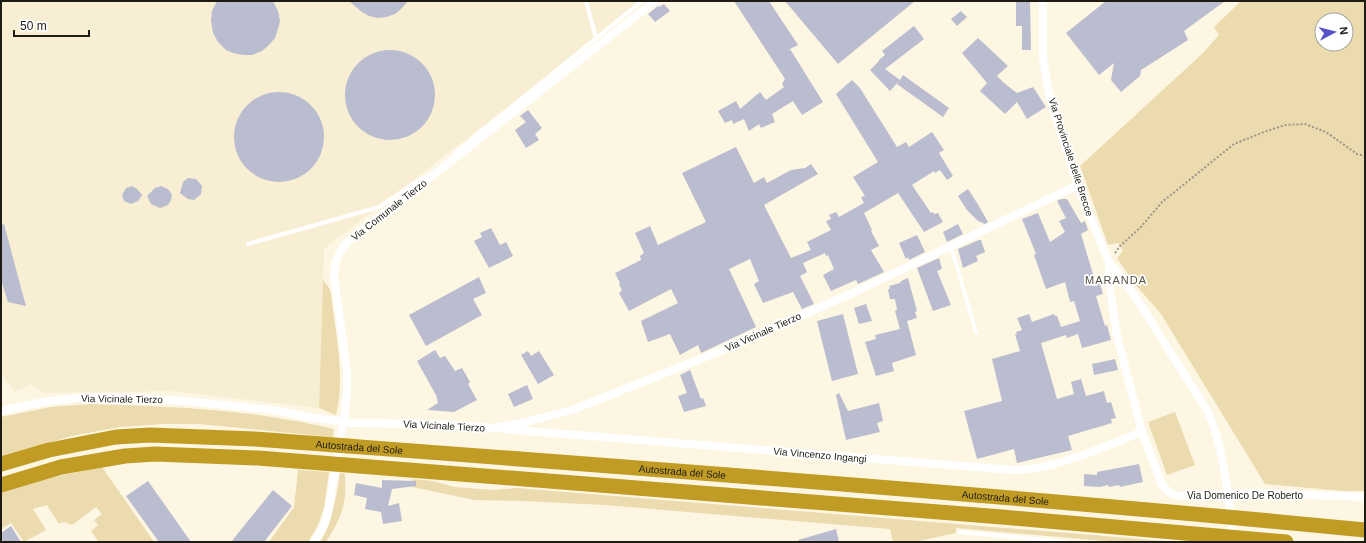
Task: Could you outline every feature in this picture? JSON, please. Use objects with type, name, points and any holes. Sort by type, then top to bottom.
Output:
[{"type":"highway","name":"Autostrada del Sole","points":[[1,464],[49,450],[116,437],[150,435],[255,439],[1205,514],[1365,530]]},
{"type":"highway","name":"Autostrada del Sole","points":[[1,485],[61,466],[125,456],[155,454],[258,458],[1002,517],[1286,542]]},
{"type":"highway","points":[[1205,514],[1365,520]]},
{"type":"street","name":"Via Comunale Tierzo","points":[[314,542],[322,530],[327,517],[348,390],[334,274],[334,264],[343,246],[655,1]]},
{"type":"street","name":"Via Provinciale delle Brecce","points":[[1043,1],[1043,58],[1048,88],[1055,116],[1078,185],[1109,262],[1133,293],[1208,412],[1212,421],[1224,470],[1234,542]]},
{"type":"street","name":"Via Vicinale Tierzo","points":[[1,411],[43,402],[78,398],[131,398],[274,410],[308,417],[351,423],[440,424],[493,428],[526,422],[572,410],[723,350],[857,291],[1078,185]]},
{"type":"street","name":"Via Provinciale delle Brecce","points":[[1109,262],[1109,282],[1117,336],[1142,432]]},
{"type":"street","name":"Via Vincenzo Ingangi","points":[[493,428],[1013,470],[1029,470],[1054,466],[1142,432]]},
{"type":"street","name":"Via Domenico De Roberto","points":[[1142,432],[1162,485],[1174,495],[1260,493],[1365,497]]},
{"type":"lane","points":[[586,1],[596,38]]},
{"type":"lane","points":[[248,244],[379,207],[430,174],[642,1]]},
{"type":"lane","points":[[951,246],[976,332]]},
{"type":"lane","points":[[960,532],[1065,542]]},
{"type":"path","points":[[1109,262],[1120,246],[1141,227],[1162,202],[1234,144],[1284,126],[1305,124],[1326,132],[1357,154],[1365,156]]},
{"type":"shaded area","points":[[1,1],[645,1],[324,249],[319,408],[170,391],[44,393],[31,384],[14,392],[1,374]]},
{"type":"shaded area","points":[[1241,1],[1365,1],[1365,491],[1343,491],[1265,484],[1161,314],[1134,283],[1117,258],[1123,251],[1118,243],[1108,245],[1080,166],[1202,54],[1219,35],[1214,27]]},
{"type":"shaded area","points":[[323,280],[329,288],[331,294],[339,354],[340,386],[336,415],[319,408]]},
{"type":"shaded area","points":[[90,404],[215,410],[264,416],[334,429],[333,437],[198,424],[165,424],[120,427],[72,436],[1,456],[1,417],[51,407]]},
{"type":"shaded area","points":[[1175,412],[1195,465],[1167,475],[1148,422]]},
{"type":"shaded area","points":[[102,467],[154,542],[99,542],[91,531],[98,525],[94,520],[102,514],[96,507],[72,525],[65,522],[59,524],[47,505],[33,509],[46,530],[24,542],[11,523],[1,529],[1,493],[49,478]]},
{"type":"shaded area","points":[[298,470],[329,472],[324,508],[318,525],[308,542],[269,542],[294,507]]},
{"type":"shaded area","points":[[340,473],[345,474],[345,494],[340,517],[326,542],[320,542],[331,518]]},
{"type":"shaded area","points":[[412,479],[433,481],[455,487],[494,490],[517,488],[1177,542],[1116,542],[956,528],[956,533],[914,542],[893,542],[890,529],[605,505],[475,500],[412,487]]},
{"type":"building","points":[[217,1],[273,1],[278,11],[280,21],[275,38],[262,51],[252,55],[243,55],[226,50],[218,42],[213,33],[211,20],[212,11]]},
{"type":"building","points":[[349,1],[408,1],[395,14],[378,18],[369,16],[362,12]]},
{"type":"building","points":[[734,1],[769,1],[798,45],[790,49],[823,102],[802,115],[793,101],[772,114],[775,122],[761,128],[759,124],[749,131],[744,119],[733,124],[732,120],[725,123],[718,111],[736,101],[740,109],[760,92],[766,100],[784,87],[782,84],[785,79]]},
{"type":"building","points":[[785,1],[915,1],[838,64]]},
{"type":"building","points":[[1016,1],[1030,1],[1031,50],[1022,50],[1022,26],[1016,26]]},
{"type":"building","points":[[1106,1],[1225,1],[1184,31],[1188,40],[1141,70],[1140,76],[1121,92],[1111,80],[1114,63],[1099,75],[1066,33]]},
{"type":"building","points":[[664,4],[670,11],[655,22],[648,14],[658,6],[659,7]]},
{"type":"building","points":[[961,11],[967,17],[957,26],[951,19]]},
{"type":"building","points":[[914,26],[924,39],[885,69],[900,80],[890,91],[870,70],[885,55],[882,51]]},
{"type":"building","points":[[978,38],[1008,66],[997,76],[1017,93],[1033,87],[1046,107],[1027,119],[1017,102],[1005,114],[980,91],[987,83],[962,53]]},
{"type":"building","points":[[390,50],[407,53],[422,63],[432,78],[435,95],[432,112],[422,127],[407,137],[390,140],[373,137],[358,127],[348,112],[345,95],[348,78],[358,63],[373,53]]},
{"type":"building","points":[[903,75],[949,108],[943,117],[897,84]]},
{"type":"building","points":[[852,80],[860,88],[897,147],[906,142],[909,147],[932,132],[944,150],[939,153],[953,176],[947,180],[940,170],[935,173],[934,171],[912,185],[931,213],[938,213],[943,222],[924,232],[898,193],[864,213],[879,246],[871,250],[884,272],[858,284],[856,280],[831,291],[823,275],[834,269],[828,255],[826,256],[825,253],[803,263],[807,272],[800,276],[814,304],[802,309],[793,292],[763,303],[754,284],[759,281],[750,259],[729,269],[756,327],[701,353],[698,345],[680,355],[670,334],[648,342],[641,321],[678,303],[671,289],[629,311],[619,293],[622,290],[615,273],[641,260],[640,256],[644,253],[635,233],[650,226],[658,245],[706,222],[682,173],[736,147],[754,183],[764,177],[767,183],[791,170],[805,168],[811,164],[818,174],[764,205],[791,258],[811,250],[807,242],[831,230],[826,221],[831,219],[829,215],[836,212],[839,217],[864,203],[861,197],[865,196],[853,177],[878,162],[836,94]]},
{"type":"building","points":[[279,92],[296,95],[311,105],[321,120],[324,137],[321,154],[311,169],[296,179],[279,182],[262,179],[247,169],[237,154],[234,137],[237,120],[247,105],[262,95]]},
{"type":"building","points":[[528,110],[542,128],[535,134],[539,140],[526,148],[515,130],[526,122],[520,116]]},
{"type":"building","points":[[188,178],[196,179],[202,186],[201,194],[194,200],[188,199],[180,193],[183,182]]},
{"type":"building","points":[[132,186],[142,195],[138,201],[131,204],[124,201],[122,195],[126,188]]},
{"type":"building","points":[[161,186],[168,189],[172,195],[168,205],[160,208],[151,204],[147,196],[155,188]]},
{"type":"building","points":[[968,189],[988,222],[985,224],[978,221],[967,210],[958,196]]},
{"type":"building","points":[[1067,199],[1081,223],[1085,221],[1088,230],[1081,234],[1095,281],[1099,280],[1103,294],[1096,296],[1111,340],[1082,348],[1078,334],[1067,338],[1066,335],[1041,343],[1057,399],[1074,394],[1071,382],[1081,379],[1086,396],[1104,391],[1107,403],[1111,402],[1116,418],[1111,419],[1112,423],[1068,436],[1072,450],[1017,463],[1014,449],[977,459],[964,411],[1002,401],[992,359],[1020,351],[1015,334],[1017,334],[1016,332],[1022,330],[1017,318],[1029,314],[1032,322],[1054,314],[1057,316],[1061,327],[1080,321],[1074,301],[1070,302],[1065,282],[1046,289],[1034,255],[1036,254],[1022,219],[1038,213],[1050,242],[1065,232],[1059,221],[1066,218],[1057,201]]},
{"type":"building","points":[[4,224],[26,306],[8,302],[1,280],[1,225]]},
{"type":"building","points":[[958,224],[963,234],[947,242],[943,232]]},
{"type":"building","points":[[491,228],[500,245],[506,242],[513,256],[489,268],[474,241],[482,237],[480,233]]},
{"type":"building","points":[[917,235],[925,252],[909,260],[908,257],[906,259],[899,243]]},
{"type":"building","points":[[981,240],[985,252],[976,256],[978,261],[963,268],[958,249]]},
{"type":"building","points":[[939,258],[942,269],[937,271],[951,305],[933,311],[917,268]]},
{"type":"building","points":[[479,277],[486,293],[473,299],[482,315],[426,346],[409,315]]},
{"type":"building","points":[[908,278],[917,311],[915,312],[917,318],[907,321],[916,355],[892,363],[894,371],[876,376],[865,342],[876,339],[875,335],[900,329],[895,311],[897,310],[895,299],[890,299],[888,290],[890,288],[889,286],[900,283]]},
{"type":"building","points":[[866,304],[872,321],[859,324],[854,308]]},
{"type":"building","points":[[843,314],[858,374],[832,381],[817,321]]},
{"type":"building","points":[[435,350],[440,358],[445,356],[455,371],[462,368],[470,382],[468,384],[477,400],[454,412],[427,410],[438,403],[436,395],[417,361]]},
{"type":"building","points":[[528,351],[531,356],[539,351],[554,375],[538,384],[521,355]]},
{"type":"building","points":[[1115,359],[1118,370],[1094,375],[1092,364]]},
{"type":"building","points":[[690,370],[701,399],[703,398],[706,406],[684,412],[678,396],[687,393],[680,375]]},
{"type":"building","points":[[527,385],[533,399],[514,407],[508,394]]},
{"type":"building","points":[[839,393],[848,411],[879,403],[883,421],[877,423],[880,432],[846,440],[836,395]]},
{"type":"building","points":[[1139,464],[1143,482],[1120,487],[1119,485],[1109,487],[1108,485],[1100,487],[1084,486],[1084,474],[1097,475],[1097,472]]},
{"type":"building","points":[[382,480],[416,481],[416,486],[392,489],[388,506],[399,503],[402,521],[383,524],[381,512],[365,509],[367,498],[354,495],[356,483],[382,488]]},
{"type":"building","points":[[148,481],[191,542],[159,542],[126,496]]},
{"type":"building","points":[[273,490],[292,506],[264,542],[231,542]]},
{"type":"building","points":[[11,526],[21,542],[4,542],[1,538],[1,533]]},
{"type":"building","points":[[836,529],[839,542],[798,542],[798,540]]},
{"type":"district","name":"MARANDA","points":[[1116,280]]}]
